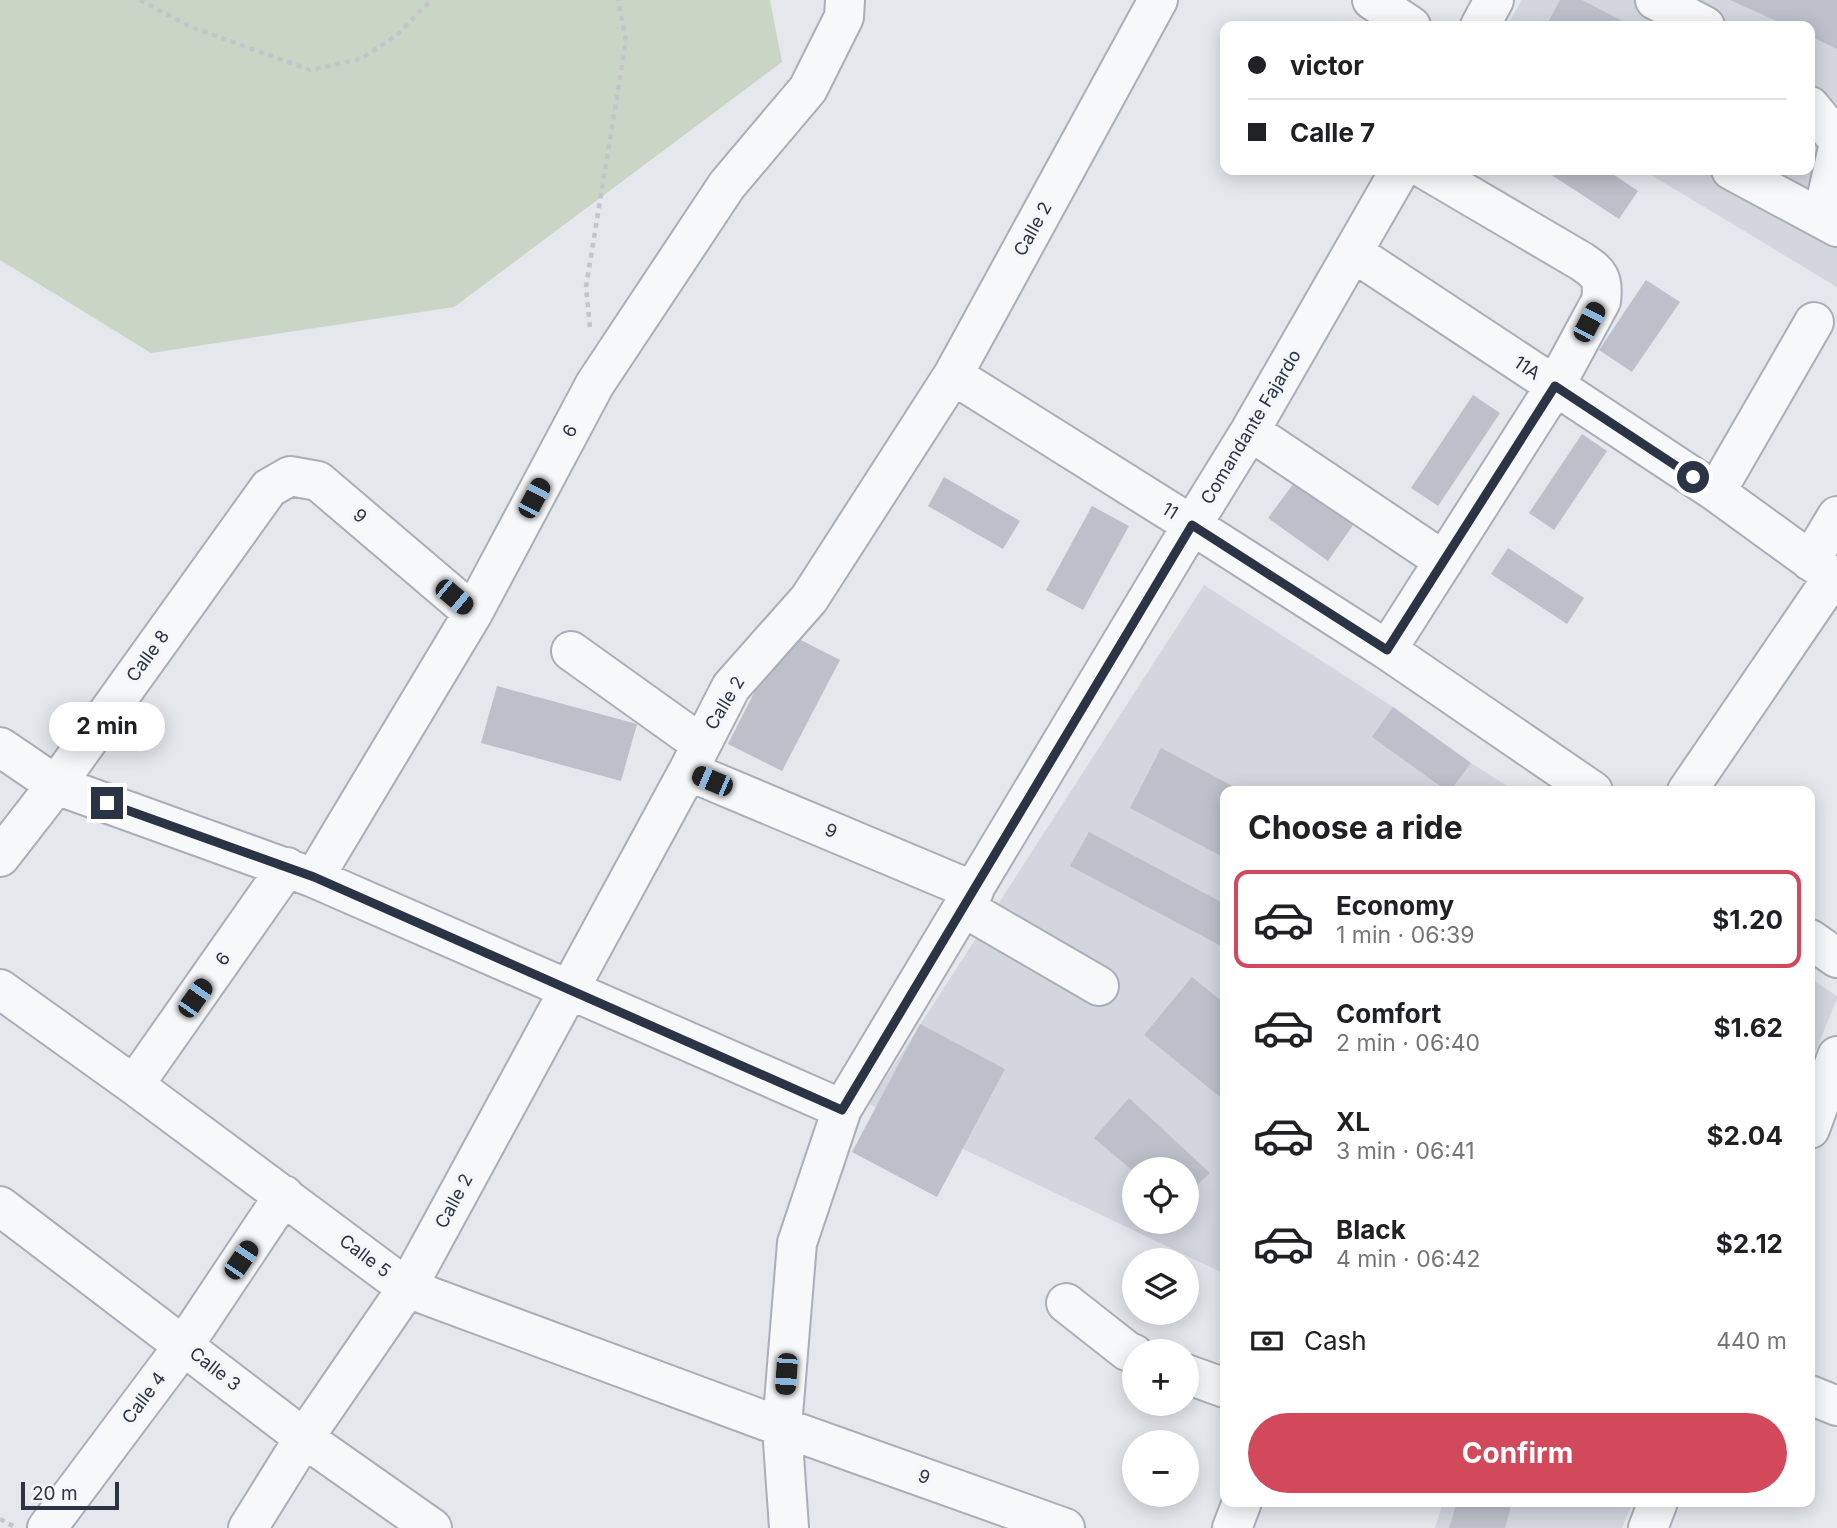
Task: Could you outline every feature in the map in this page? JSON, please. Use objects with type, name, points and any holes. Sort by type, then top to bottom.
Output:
[{"type":"street","name":"6","points":[[134,1085],[301,872],[473,613],[595,384],[727,185],[808,89],[844,17],[845,0]]},
{"type":"street","name":"Calle 2","points":[[248,1528],[304,1438],[407,1288],[731,687],[809,598],[954,375],[1158,0]]},
{"type":"street","points":[[1372,0],[1404,21]]},
{"type":"street","points":[[1483,21],[1494,0]]},
{"type":"street","points":[[1655,0],[1695,21]]},
{"type":"street","points":[[1815,112],[1837,139]]},
{"type":"street","points":[[1740,175],[1829,223],[1837,152]]},
{"type":"street","name":"Comandante Fajardo","points":[[789,1528],[782,1427],[797,1243],[842,1110],[1250,432],[1397,175]]},
{"type":"street","points":[[1387,650],[1555,386],[1601,301],[1603,290],[1596,271],[1435,175]]},
{"type":"street","name":"11A","points":[[1354,253],[1716,492],[1827,573]]},
{"type":"street","points":[[1716,492],[1814,322]]},
{"type":"street","name":"11","points":[[954,375],[1387,650],[1586,786]]},
{"type":"street","points":[[1250,432],[1444,561]]},
{"type":"street","name":"9","points":[[269,488],[290,476],[318,481],[473,613]]},
{"type":"street","name":"Calle 8","points":[[0,857],[56,785],[269,488]]},
{"type":"street","points":[[1690,786],[1827,573],[1837,516]]},
{"type":"street","name":"9","points":[[571,651],[695,758],[968,899],[1099,986]]},
{"type":"street","points":[[0,747],[56,785],[301,872],[842,1110]]},
{"type":"street","points":[[1815,943],[1837,958]]},
{"type":"street","name":"Calle 5","points":[[0,989],[284,1195],[407,1288],[782,1427]]},
{"type":"street","points":[[1815,1115],[1837,1056]]},
{"type":"street","name":"Calle 4","points":[[47,1528],[184,1345],[284,1195]]},
{"type":"street","name":"Calle 3","points":[[0,1206],[304,1438],[432,1528]]},
{"type":"street","points":[[1066,1303],[1122,1347]]},
{"type":"street","points":[[1199,1379],[1220,1386]]},
{"type":"street","points":[[1815,1397],[1837,1406]]},
{"type":"street","name":"9","points":[[782,1427],[1065,1528]]},
{"type":"street","points":[[1231,1528],[1240,1507]]},
{"type":"street","points":[[1648,1528],[1656,1507]]},
{"type":"path","points":[[140,0],[189,26],[310,70],[361,59],[397,35],[431,0]]},
{"type":"path","points":[[590,328],[586,287],[626,41],[618,0]]},
{"type":"path","points":[[0,1518],[17,1528]]},
{"type":"shaded area","points":[[1522,0],[1837,0],[1837,287],[1651,175],[1815,175],[1815,21],[1510,21]]},
{"type":"shaded area","points":[[1204,585],[1393,707],[1507,786],[1220,786],[1220,1272],[1199,1262],[1199,1248],[1171,1248],[1141,1234],[1199,1234],[1199,1157],[1122,1157],[1122,1225],[869,1104]]},
{"type":"shaded area","points":[[1815,981],[1837,996],[1815,1052]]},
{"type":"shaded area","points":[[1441,1507],[1631,1507],[1622,1528],[1435,1528]]},
{"type":"green space","points":[[0,0],[770,0],[782,62],[454,307],[151,353],[0,260]]},
{"type":"building","points":[[1560,0],[1582,0],[1622,21],[1549,21]]},
{"type":"building","points":[[1730,0],[1837,0],[1837,49],[1815,38],[1815,21],[1777,21]]},
{"type":"building","points":[[1552,175],[1614,175],[1638,191],[1619,219]]},
{"type":"building","points":[[1646,280],[1680,302],[1632,372],[1599,350]]},
{"type":"building","points":[[1473,395],[1500,413],[1438,506],[1411,488]]},
{"type":"building","points":[[1582,434],[1607,451],[1554,530],[1529,513]]},
{"type":"building","points":[[944,477],[1020,521],[1003,549],[928,506]]},
{"type":"building","points":[[1294,483],[1353,525],[1328,561],[1268,518]]},
{"type":"building","points":[[1092,506],[1129,526],[1083,610],[1046,590]]},
{"type":"building","points":[[1508,548],[1584,598],[1567,624],[1491,574]]},
{"type":"building","points":[[785,632],[840,660],[782,771],[728,744]]},
{"type":"building","points":[[497,686],[637,724],[621,781],[481,743]]},
{"type":"building","points":[[1393,707],[1471,763],[1454,786],[1440,786],[1372,737]]},
{"type":"building","points":[[1161,748],[1233,786],[1220,786],[1220,855],[1130,808]]},
{"type":"building","points":[[1089,832],[1220,901],[1220,945],[1070,866]]},
{"type":"building","points":[[1192,977],[1220,1000],[1220,1097],[1144,1035]]},
{"type":"building","points":[[920,1024],[1005,1069],[937,1197],[852,1152]]},
{"type":"building","points":[[1129,1098],[1193,1157],[1122,1157],[1122,1162],[1094,1138]]},
{"type":"building","points":[[1199,1163],[1210,1173],[1199,1183]]},
{"type":"building","points":[[1455,1507],[1511,1507],[1505,1528],[1449,1528]]},
{"type":"route","points":[[107,803],[314,877],[842,1110],[1192,525],[1387,650],[1555,386],[1693,477]]}]
